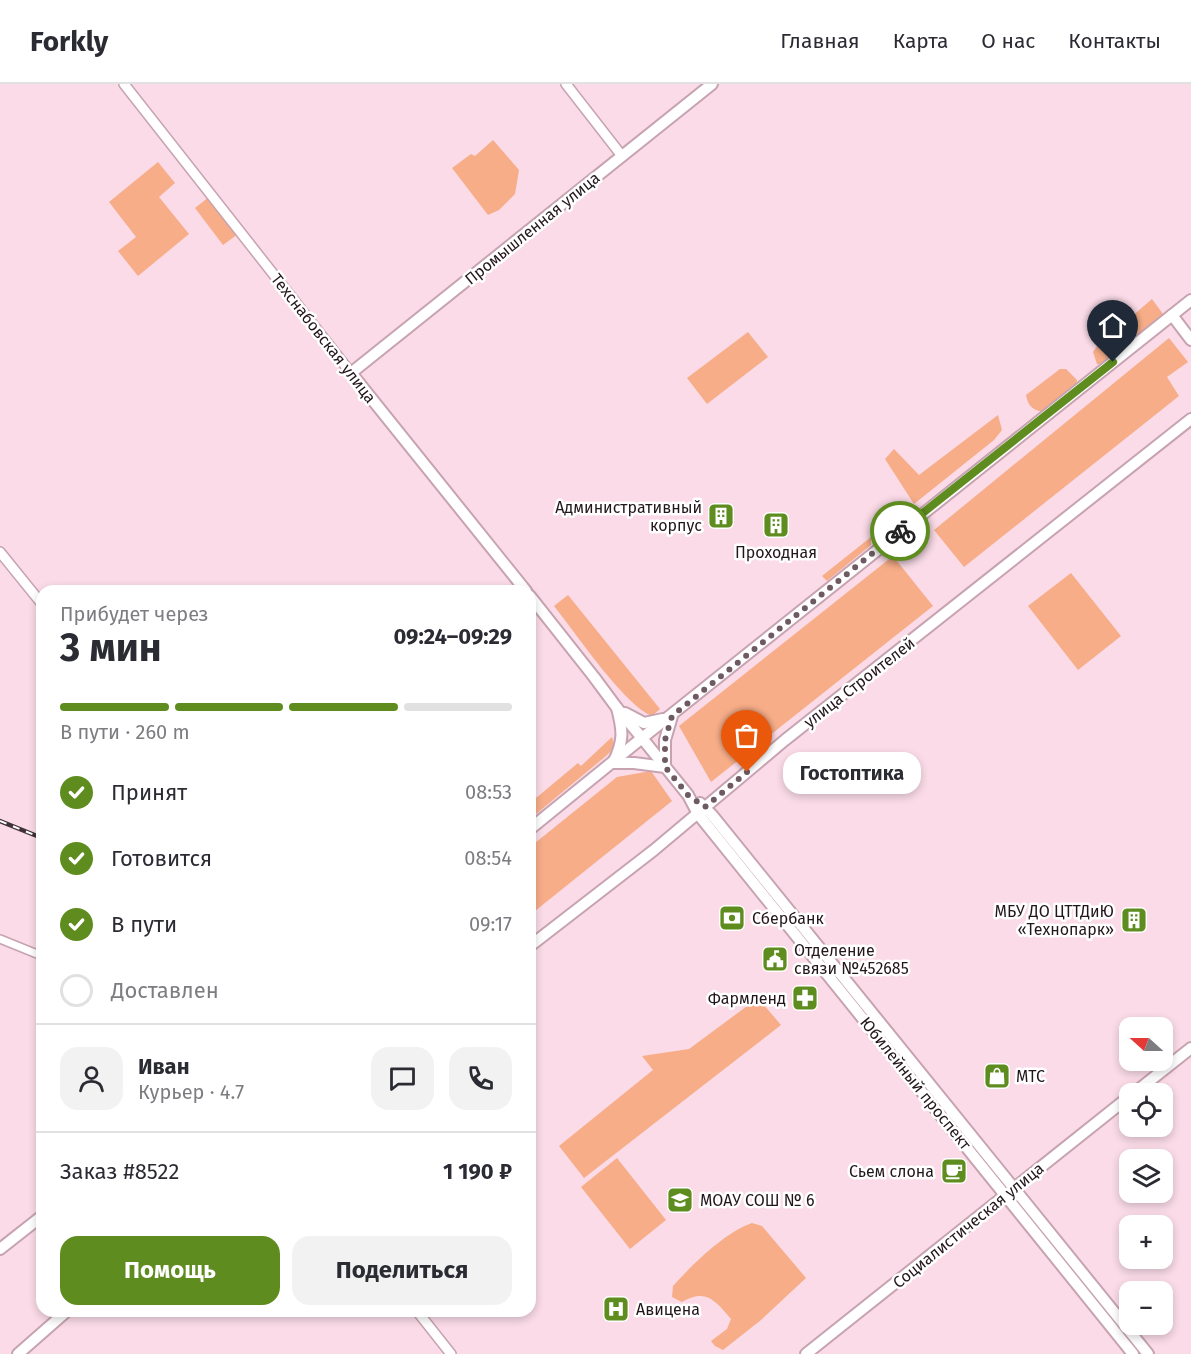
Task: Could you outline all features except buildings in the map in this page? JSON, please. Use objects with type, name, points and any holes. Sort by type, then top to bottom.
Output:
[{"type":"main road","name":"Промышленная улица","points":[[351,373],[712,84]]},
{"type":"main road","points":[[536,824],[832,585],[1191,300]]},
{"type":"main road","points":[[1172,315],[1191,340]]},
{"type":"main road","name":"Техснабовская улица","points":[[351,373],[521,585]]},
{"type":"main road","name":"улица Строителей","points":[[536,941],[702,810],[785,740],[1191,419]]},
{"type":"main road","points":[[536,604],[665,767],[1011,1191],[1148,1354]]},
{"type":"main road","points":[[617,708],[644,723],[672,716]]},
{"type":"main road","points":[[613,763],[620,749],[622,738],[617,708]]},
{"type":"main road","points":[[665,767],[665,740],[672,716]]},
{"type":"main road","points":[[613,763],[634,762],[665,767]]},
{"type":"main road","points":[[1147,1083],[1191,1048]]},
{"type":"main road","name":"Социалистическая улица","points":[[807,1354],[1119,1105]]},
{"type":"main road","points":[[1011,1191],[1133,1354]]},
{"type":"main road","points":[[0,1249],[36,1221]]},
{"type":"main road","points":[[18,1354],[60,1317]]},
{"type":"street","name":"Техснабовская улица","points":[[124,84],[351,373]]},
{"type":"street","points":[[566,84],[622,156]]},
{"type":"street","points":[[0,552],[36,597]]},
{"type":"street","points":[[0,939],[36,954]]},
{"type":"street","points":[[422,1317],[451,1354]]},
{"type":"shaded area","points":[[493,140],[519,170],[515,194],[499,210],[488,215],[452,168],[471,154],[475,156]]},
{"type":"shaded area","points":[[158,162],[175,183],[159,197],[189,234],[138,276],[118,251],[136,237],[109,202]]},
{"type":"shaded area","points":[[209,197],[238,234],[223,245],[195,208]]},
{"type":"shaded area","points":[[1152,299],[1163,314],[1163,319],[1132,343],[1120,330],[1123,324]]},
{"type":"shaded area","points":[[748,332],[768,357],[707,404],[687,378]]},
{"type":"shaded area","points":[[1169,338],[1188,362],[1167,377],[1179,396],[964,567],[934,530]]},
{"type":"shaded area","points":[[1101,340],[1114,341],[1120,353],[1104,366],[1097,364],[1093,352]]},
{"type":"shaded area","points":[[1060,369],[1066,369],[1077,380],[1076,386],[1042,412],[1033,408],[1026,395]]},
{"type":"shaded area","points":[[998,415],[1002,430],[994,440],[914,504],[885,459],[894,449],[919,475]]},
{"type":"shaded area","points":[[871,537],[871,545],[827,581],[822,576]]},
{"type":"shaded area","points":[[893,556],[933,606],[711,782],[679,726]]},
{"type":"shaded area","points":[[1071,573],[1121,636],[1078,670],[1028,606]]},
{"type":"shaded area","points":[[568,595],[660,709],[652,716],[628,698],[614,683],[554,606]]},
{"type":"shaded area","points":[[612,737],[615,747],[536,814],[536,798],[578,763],[581,766]]},
{"type":"shaded area","points":[[651,771],[672,801],[536,910],[536,842],[617,777]]},
{"type":"shaded area","points":[[758,998],[781,1025],[584,1178],[559,1146],[653,1070],[642,1056],[689,1049]]},
{"type":"shaded area","points":[[617,1158],[666,1220],[630,1249],[581,1187]]},
{"type":"shaded area","points":[[752,1223],[762,1226],[806,1278],[761,1320],[723,1350],[711,1341],[727,1329],[731,1319],[710,1298],[698,1296],[682,1302],[672,1297],[673,1286],[699,1259],[720,1242]]},
{"type":"railway","points":[[0,821],[36,836]]},
{"type":"way so far","points":[[747,772],[705,807],[688,795],[665,767],[666,732],[672,716],[900,531]]},
{"type":"place","name":"Административный корпус","points":[[721,516]]},
{"type":"place","name":"Проходная","points":[[776,525]]},
{"type":"place","name":"Гостоптика","points":[[747,772]]},
{"type":"place","name":"Сбербанк","points":[[732,918]]},
{"type":"place","name":"МБУ ДО ЦТТДиЮ «Технопарк»","points":[[1134,920]]},
{"type":"place","name":"Отделение связи №452685","points":[[775,959]]},
{"type":"place","name":"Фармленд","points":[[805,998]]},
{"type":"place","name":"МТС","points":[[997,1076]]},
{"type":"place","name":"Сьем слона","points":[[954,1171]]},
{"type":"place","name":"МОАУ СОШ № 6","points":[[680,1200]]},
{"type":"place","name":"Авицена","points":[[616,1309]]},
{"type":"route","points":[[900,531],[1113,362]]}]
